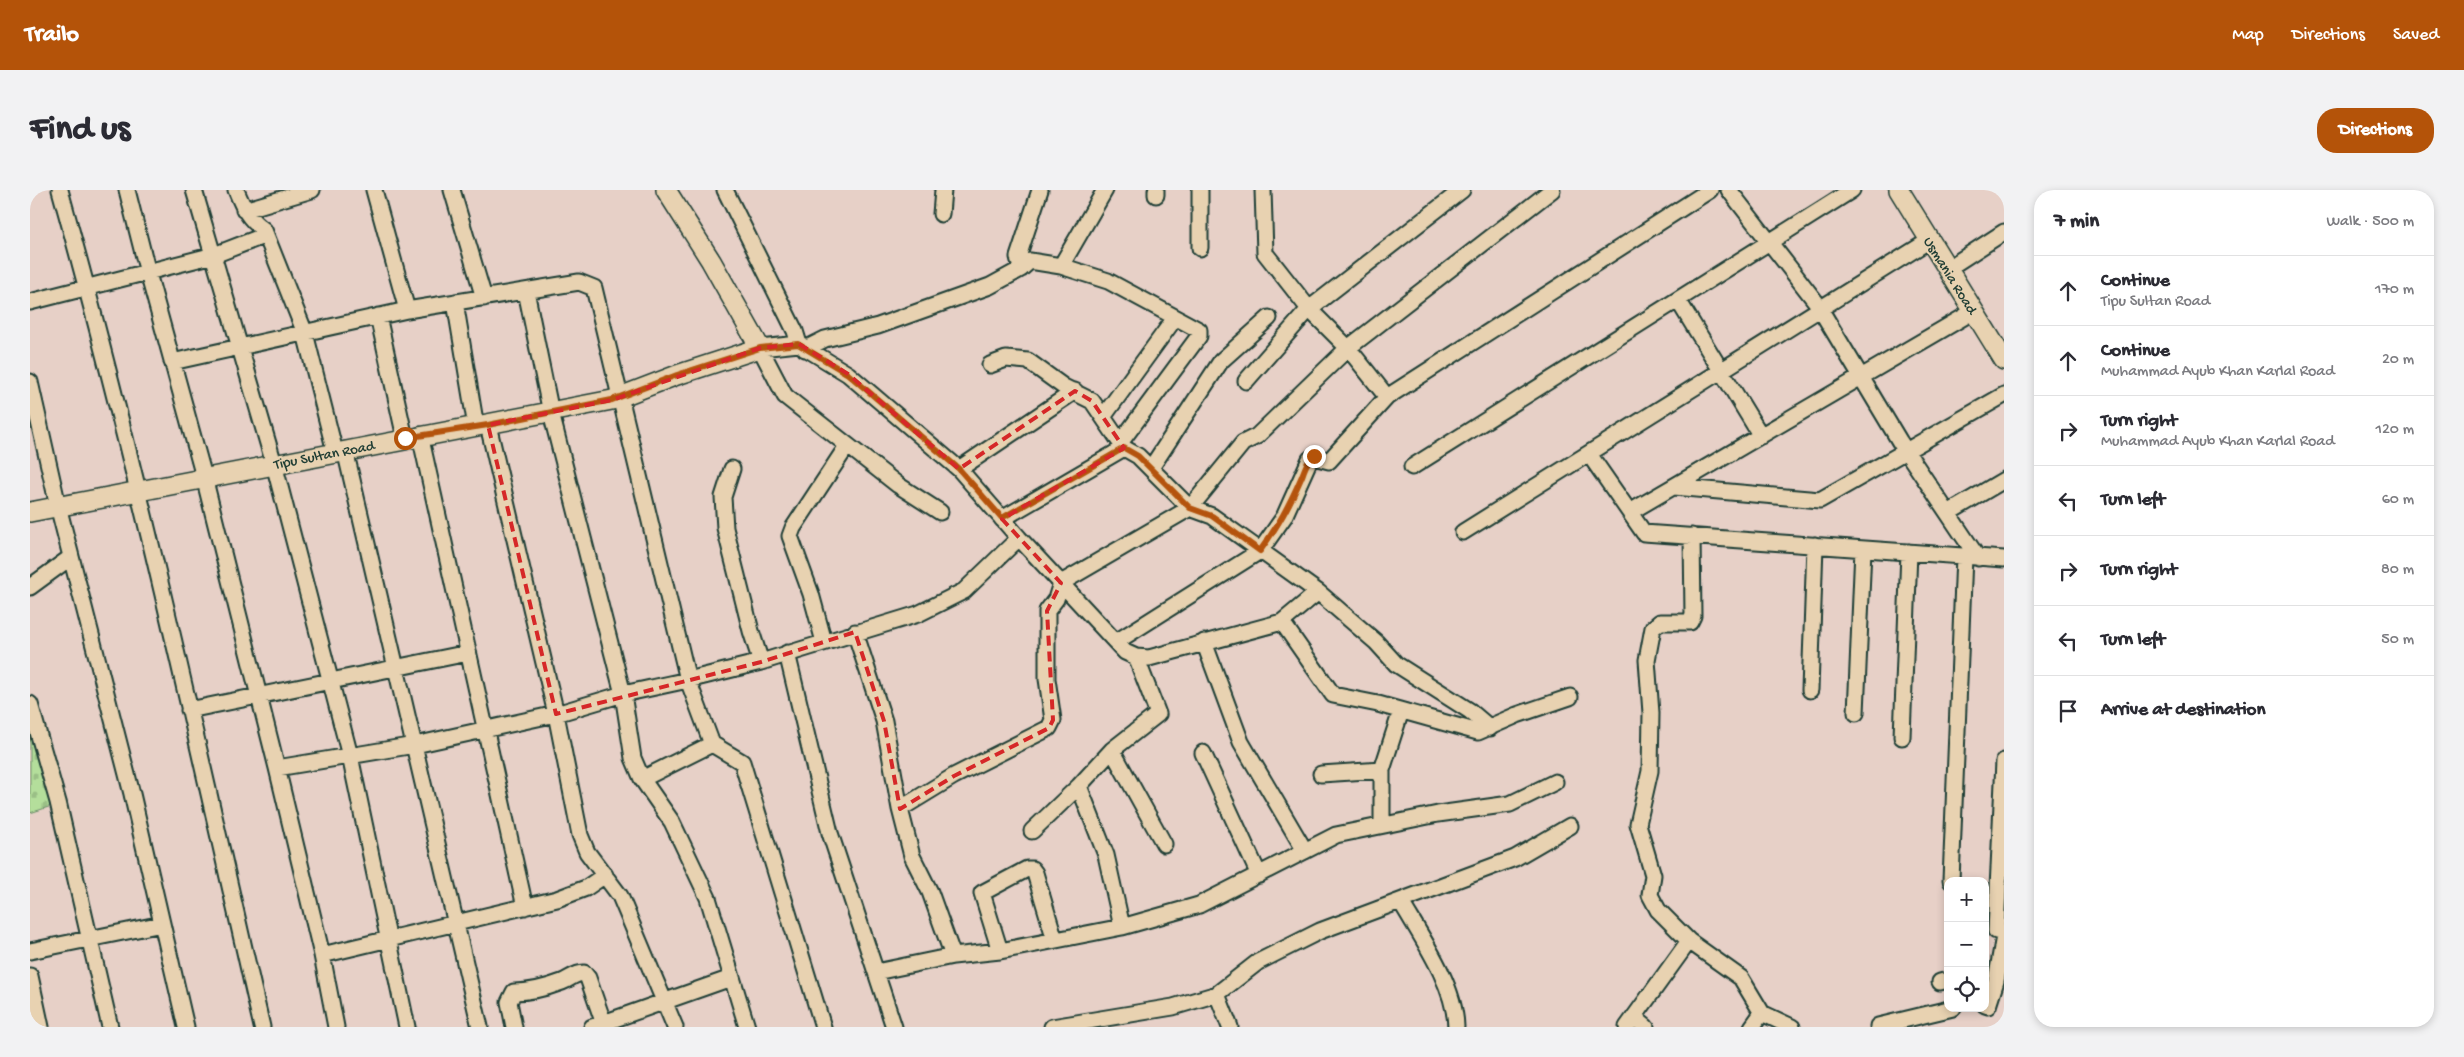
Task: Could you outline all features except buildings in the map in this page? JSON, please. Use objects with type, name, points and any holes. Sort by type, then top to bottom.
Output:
[{"type":"main road","points":[[666,190],[711,261],[760,348]]},
{"type":"main road","name":"Usmania Road","points":[[1899,190],[2004,360]]},
{"type":"main road","name":"Tipu Sultan Road","points":[[30,512],[412,437],[552,413],[620,397],[677,375],[760,348]]},
{"type":"street","points":[[60,190],[88,288],[138,490],[262,1027]]},
{"type":"street","points":[[127,190],[204,477],[277,768],[322,955],[336,1027]]},
{"type":"street","points":[[194,190],[274,464],[350,756],[407,1027]]},
{"type":"street","points":[[236,190],[244,210],[266,235],[305,332],[340,451],[415,745],[480,1027]]},
{"type":"street","points":[[244,210],[312,190]]},
{"type":"street","points":[[374,190],[407,310]]},
{"type":"street","points":[[452,190],[484,298]]},
{"type":"street","points":[[725,190],[802,347],[848,374],[959,469],[1019,538],[1125,652],[1136,657],[1149,658],[1282,622],[1318,592]]},
{"type":"street","points":[[941,214],[943,190]]},
{"type":"street","points":[[1021,269],[1018,257],[1040,190]]},
{"type":"street","points":[[1061,266],[1105,190]]},
{"type":"street","points":[[1200,190],[1200,248]]},
{"type":"street","points":[[1263,190],[1265,253],[1309,309],[1348,348],[1388,396]]},
{"type":"street","points":[[1246,381],[1309,309],[1462,190]]},
{"type":"street","points":[[900,808],[954,776],[1049,728],[1052,720],[1048,686],[1047,611],[1056,599],[1062,583],[1190,508],[1244,443],[1257,436],[1348,348],[1552,190]]},
{"type":"street","points":[[1116,642],[1260,551],[1284,517],[1310,459],[1314,456],[1329,461],[1388,396],[1710,190]]},
{"type":"street","points":[[1730,190],[1820,309],[1906,451],[1948,513],[1971,557],[1951,877]]},
{"type":"street","points":[[1412,467],[1852,190]]},
{"type":"street","points":[[1948,269],[2004,232]]},
{"type":"street","points":[[30,302],[148,273],[214,254],[266,235]]},
{"type":"street","points":[[1463,532],[1930,240]]},
{"type":"street","points":[[940,512],[898,485],[785,396],[760,348],[802,347],[825,339],[878,326],[990,286],[1021,269],[1030,261],[1061,266],[1108,280],[1200,333],[1122,446],[1002,518]]},
{"type":"street","points":[[172,362],[407,310],[579,282],[594,288],[688,680],[712,744],[742,762],[823,1027]]},
{"type":"street","points":[[526,291],[552,413],[623,694],[633,758],[642,779],[672,822],[708,898],[747,1027]]},
{"type":"street","points":[[1678,300],[1762,436]]},
{"type":"street","points":[[455,302],[482,426],[556,714],[580,835],[587,852],[620,896],[666,1000],[675,1027]]},
{"type":"street","points":[[1630,512],[1974,311]]},
{"type":"street","points":[[378,316],[412,437],[468,653],[525,907]]},
{"type":"street","points":[[1103,417],[1175,318]]},
{"type":"street","points":[[1151,468],[1221,361],[1269,318]]},
{"type":"street","points":[[990,366],[1006,359],[1028,361],[1064,387],[1092,401],[1122,446],[1138,456],[1190,508],[1212,516],[1318,592],[1376,642],[1396,664],[1470,710],[1490,728]]},
{"type":"street","points":[[30,382],[58,506],[132,794],[186,1027]]},
{"type":"street","points":[[959,469],[1074,391]]},
{"type":"street","points":[[1674,487],[1820,500],[2004,395]]},
{"type":"street","points":[[824,642],[811,594],[790,536],[793,528],[847,446]]},
{"type":"street","points":[[1589,454],[1644,533],[2004,559]]},
{"type":"street","points":[[732,469],[723,497],[725,528],[750,631],[761,662]]},
{"type":"street","points":[[1948,513],[2004,480]]},
{"type":"street","points":[[1692,536],[1692,616],[1690,622],[1660,622],[1653,628],[1648,660],[1651,713],[1650,771],[1638,824],[1654,876],[1650,895],[1653,903],[1689,941],[1740,978],[1762,1013],[1792,1027]]},
{"type":"street","points":[[277,768],[415,745],[556,714],[623,694],[761,662],[918,614],[964,591],[1019,538]]},
{"type":"street","points":[[1810,690],[1815,545]]},
{"type":"street","points":[[1856,713],[1863,549]]},
{"type":"street","points":[[1902,737],[1909,552]]},
{"type":"street","points":[[30,588],[71,557]]},
{"type":"street","points":[[1282,622],[1333,695],[1478,732],[1570,697]]},
{"type":"street","points":[[856,632],[884,721],[900,808],[912,856],[930,892],[953,956]]},
{"type":"street","points":[[1204,642],[1240,742],[1305,851]]},
{"type":"street","points":[[190,710],[468,653]]},
{"type":"street","points":[[787,653],[830,833],[894,1027]]},
{"type":"street","points":[[1032,831],[1079,786],[1112,750],[1158,714],[1136,657]]},
{"type":"street","points":[[30,704],[58,802],[110,1027]]},
{"type":"street","points":[[1382,824],[1382,770],[1401,711]]},
{"type":"street","points":[[642,779],[712,744]]},
{"type":"street","points":[[1112,750],[1164,844]]},
{"type":"street","points":[[1203,753],[1259,875]]},
{"type":"street","points":[[2004,761],[1996,931],[2004,932]]},
{"type":"street","points":[[1321,774],[1382,770]]},
{"type":"street","points":[[876,972],[953,956],[1000,951],[1122,927],[1199,905],[1336,835],[1438,814],[1510,804],[1556,782]]},
{"type":"street","points":[[1079,786],[1106,854],[1122,927]]},
{"type":"street","points":[[1052,1027],[1173,1007],[1217,994],[1258,962],[1320,932],[1515,858],[1570,826]]},
{"type":"street","points":[[1000,951],[982,893],[1027,869],[1032,869],[1035,873],[1055,940]]},
{"type":"street","points":[[322,955],[556,899],[586,888],[605,875]]},
{"type":"street","points":[[1401,902],[1436,962],[1456,1013],[1456,1027]]},
{"type":"street","points":[[30,950],[162,924]]},
{"type":"street","points":[[1989,1002],[2004,936]]},
{"type":"street","points":[[1646,1027],[1629,1024],[1689,941]]},
{"type":"street","points":[[514,1027],[509,1002],[514,992],[526,992],[549,986],[577,974],[584,973],[588,978],[600,1026],[666,1000],[732,978]]},
{"type":"street","points":[[30,976],[41,1027]]},
{"type":"street","points":[[1217,994],[1230,1027]]},
{"type":"street","points":[[1878,1026],[1944,1010]]},
{"type":"street","points":[[1752,1027],[1762,1013]]},
{"type":"highlighted area","points":[[799,344],[848,374],[959,469],[1075,391],[1092,401],[1124,448],[1002,519],[1061,583],[1047,611],[1053,720],[1049,728],[954,776],[900,809],[884,721],[855,632],[761,662],[556,714],[488,425],[612,400],[760,348]]},
{"type":"green space","points":[[30,701],[61,803],[30,813]]},
{"type":"route","points":[[405,438],[488,425],[612,400],[677,375],[760,348],[798,344],[848,374],[959,469],[1002,518],[1124,448],[1138,456],[1190,508],[1212,516],[1260,551],[1284,517],[1305,468],[1314,456]]}]
